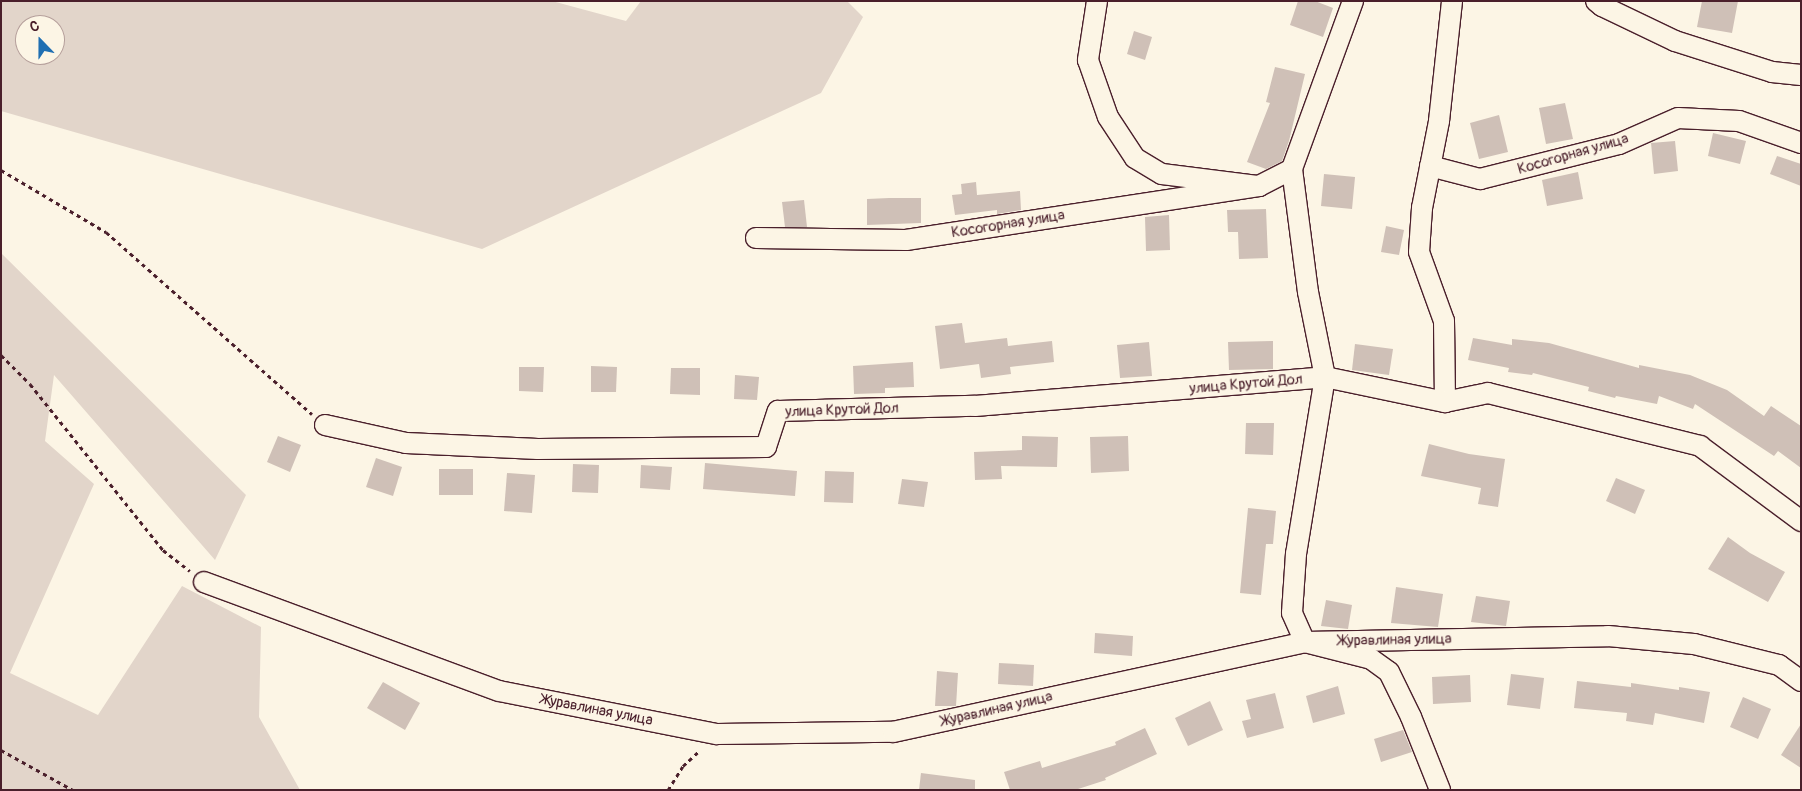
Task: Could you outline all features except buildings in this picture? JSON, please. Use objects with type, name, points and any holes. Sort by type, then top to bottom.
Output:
[{"type":"street","points":[[1097,1],[1088,60],[1108,117],[1135,158],[1162,174],[1259,186]]},
{"type":"street","points":[[1325,377],[1308,292],[1292,169],[1353,1]]},
{"type":"street","points":[[1445,402],[1444,321],[1419,252],[1422,208],[1439,121],[1452,1]]},
{"type":"street","points":[[1596,1],[1602,6],[1675,41],[1772,72],[1801,75]]},
{"type":"street","name":"Косогорная улица","points":[[1430,166],[1480,179],[1619,144],[1678,118],[1739,121],[1801,143]]},
{"type":"street","name":"Косогорная улица","points":[[756,238],[906,240],[1259,186],[1292,169]]},
{"type":"street","name":"улица Крутой Дол","points":[[1305,642],[1292,613],[1296,554],[1325,377]]},
{"type":"street","name":"улица Крутой Дол","points":[[325,425],[406,443],[538,449],[766,447],[778,412],[975,406],[1325,377],[1445,402],[1488,393],[1700,446],[1801,521]]},
{"type":"street","name":"Журавлиная улица","points":[[204,582],[499,691],[717,734],[893,732],[1305,642],[1608,636],[1694,644],[1779,666],[1801,681]]},
{"type":"street","points":[[1305,642],[1372,659],[1389,672],[1411,717],[1440,790]]},
{"type":"path","points":[[1,170],[106,232],[325,425]]},
{"type":"path","points":[[1,355],[30,384],[163,550],[204,582]]},
{"type":"path","points":[[668,790],[683,766],[717,734]]},
{"type":"path","points":[[1,750],[73,790]]},
{"type":"shaded area","points":[[1,1],[552,1],[626,21],[641,1],[847,1],[863,17],[821,93],[482,249],[1,111]]},
{"type":"shaded area","points":[[1,253],[246,495],[215,560],[54,375],[45,441],[94,484],[10,673],[98,715],[182,586],[261,627],[259,717],[300,790],[1,790]]}]
